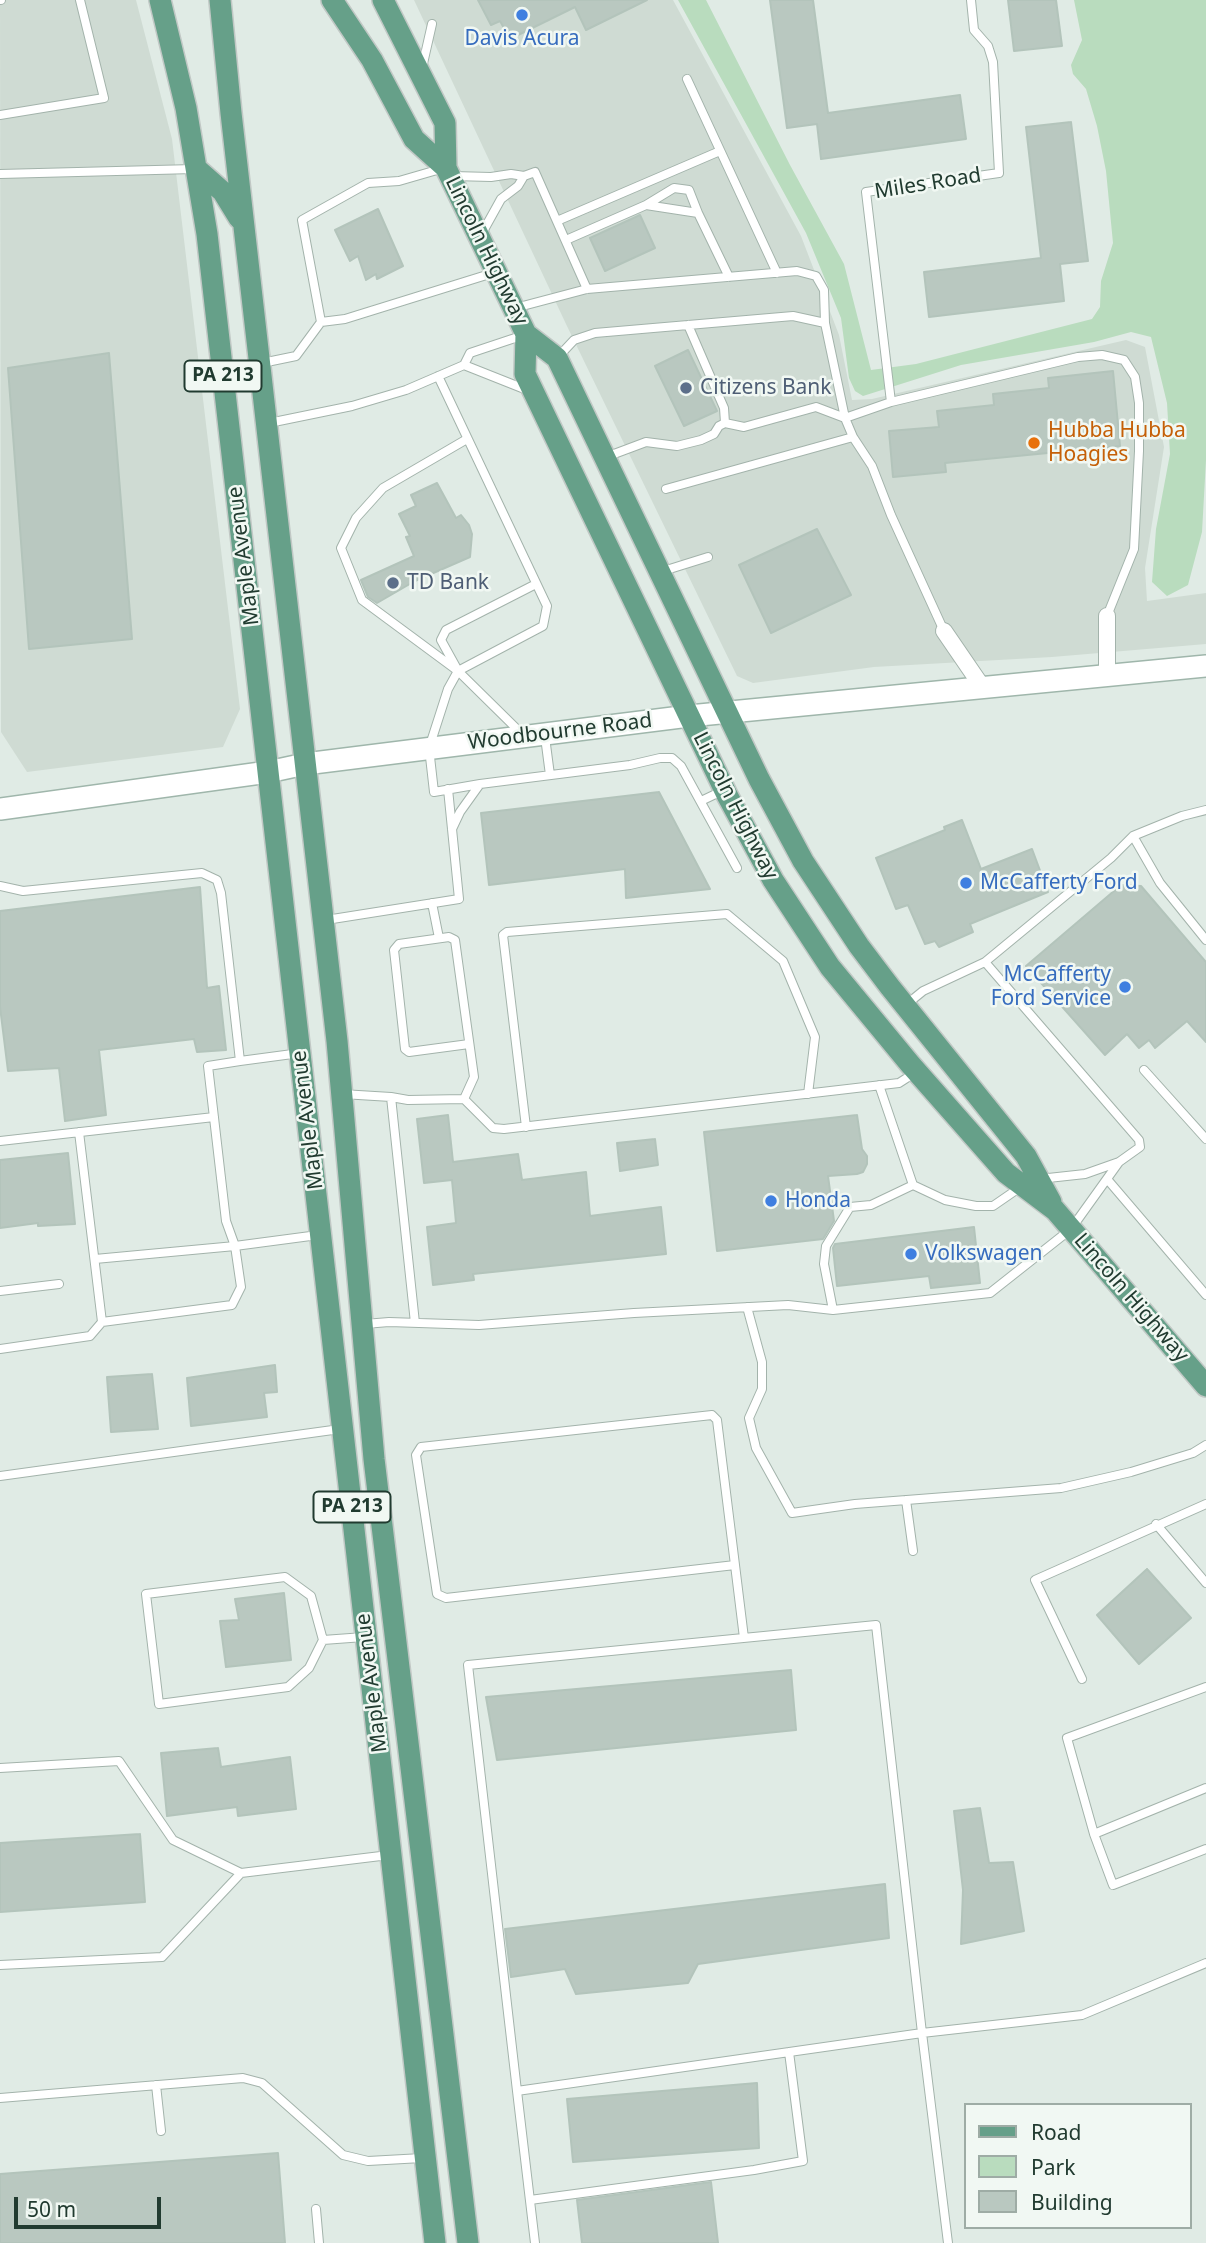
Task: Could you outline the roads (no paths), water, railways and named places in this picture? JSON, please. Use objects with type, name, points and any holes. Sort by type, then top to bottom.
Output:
[{"type":"main road","name":"Maple Avenue","points":[[160,0],[186,108],[208,247],[435,2243]]},
{"type":"main road","name":"Maple Avenue","points":[[220,0],[342,1094],[387,1577],[468,2243]]},
{"type":"main road","name":"Lincoln Highway","points":[[332,0],[372,60],[414,139],[448,172],[526,334],[525,374],[724,789],[748,837],[797,919],[862,1008],[916,1072],[1006,1173],[1030,1182],[1206,1386]]},
{"type":"main road","name":"Lincoln Highway","points":[[383,0],[445,123],[448,172]]},
{"type":"main road","points":[[197,169],[223,192],[244,230]]},
{"type":"main road","name":"Lincoln Highway","points":[[526,334],[557,358],[769,799],[803,861],[859,946],[1026,1156],[1030,1182]]},
{"type":"main road","name":"Woodbourne Road","points":[[0,809],[268,772],[305,764],[689,716],[1206,666]]},
{"type":"street","points":[[1107,616],[1107,676]]},
{"type":"street","points":[[944,631],[984,688]]},
{"type":"lane","points":[[0,115],[104,98],[80,0]]},
{"type":"lane","name":"Miles Road","points":[[891,402],[866,192],[999,173],[993,62],[988,46],[974,30],[971,0]]},
{"type":"lane","points":[[421,74],[432,23]]},
{"type":"lane","points":[[687,79],[777,273]]},
{"type":"lane","points":[[557,221],[720,151]]},
{"type":"lane","points":[[0,174],[197,169]]},
{"type":"lane","points":[[260,363],[296,356],[321,321],[302,220],[368,183],[399,181],[448,172],[491,177],[511,174],[524,176],[536,172],[587,289]]},
{"type":"lane","points":[[480,238],[500,199],[518,186],[524,176]]},
{"type":"lane","points":[[566,240],[646,205],[674,188],[689,190],[729,277]]},
{"type":"lane","points":[[646,205],[698,213]]},
{"type":"lane","points":[[515,308],[587,289],[797,271],[816,276],[824,290],[825,323],[845,418],[853,437],[872,466],[891,515],[944,631]]},
{"type":"lane","points":[[321,321],[345,319],[496,272]]},
{"type":"lane","points":[[557,358],[574,340],[595,333],[793,316],[825,323]]},
{"type":"lane","points":[[688,325],[724,408],[725,423]]},
{"type":"lane","points":[[266,423],[352,406],[406,390],[464,365],[470,353],[526,334]]},
{"type":"lane","points":[[605,457],[646,442],[677,446],[714,434],[719,426],[725,423],[744,427],[816,407],[845,418],[891,402],[1078,357],[1102,355],[1124,360],[1135,377],[1139,403],[1134,549],[1107,616]]},
{"type":"lane","points":[[464,365],[534,393]]},
{"type":"lane","points":[[438,376],[547,606],[543,626],[458,671],[448,689],[429,748],[434,792],[672,758],[681,766],[737,868]]},
{"type":"lane","points":[[666,489],[853,437]]},
{"type":"lane","points":[[467,439],[383,488],[356,518],[341,548],[362,600],[458,671],[535,735],[550,775]]},
{"type":"lane","points":[[660,572],[708,557]]},
{"type":"lane","points":[[458,671],[441,640],[446,630],[536,584]]},
{"type":"lane","points":[[452,829],[460,811],[480,784]]},
{"type":"lane","points":[[323,920],[459,899],[448,789]]},
{"type":"lane","points":[[701,801],[724,789]]},
{"type":"lane","points":[[905,1006],[923,991],[985,962],[1111,858],[1133,836],[1182,816],[1206,810]]},
{"type":"lane","points":[[1133,836],[1160,883],[1206,940]]},
{"type":"lane","points":[[0,886],[23,891],[202,873],[217,880],[221,893],[240,1061]]},
{"type":"lane","points":[[432,903],[439,938]]},
{"type":"lane","points":[[526,1126],[503,935],[507,932],[727,914],[783,961],[815,1037],[808,1094]]},
{"type":"lane","points":[[464,1100],[474,1077],[455,940],[449,937],[399,944],[394,950],[405,1049],[409,1052],[469,1044]]},
{"type":"lane","points":[[879,1085],[913,1185],[945,1200],[976,1206],[993,1206],[1030,1182],[1085,1174],[1119,1162],[1140,1147],[1139,1140],[985,962]]},
{"type":"lane","points":[[0,1349],[90,1336],[102,1322],[232,1305],[241,1287],[235,1246],[226,1221],[208,1066],[300,1053]]},
{"type":"lane","points":[[1144,1070],[1206,1139]]},
{"type":"lane","points":[[342,1094],[408,1100],[464,1100],[493,1128],[899,1083],[916,1072]]},
{"type":"lane","points":[[391,1097],[415,1323]]},
{"type":"lane","points":[[0,1141],[214,1117]]},
{"type":"lane","points":[[79,1132],[102,1322]]},
{"type":"lane","points":[[362,1324],[479,1325],[788,1305],[833,1310],[990,1293],[1071,1229],[1119,1162]]},
{"type":"lane","points":[[1107,1179],[1206,1295]]},
{"type":"lane","points":[[833,1310],[824,1264],[826,1246],[850,1207],[871,1205],[913,1185]]},
{"type":"lane","points":[[95,1259],[235,1246],[321,1234]]},
{"type":"lane","points":[[0,1291],[59,1284]]},
{"type":"lane","points":[[747,1307],[762,1362],[762,1390],[749,1418],[756,1448],[792,1513],[855,1504],[1061,1488],[1144,1468],[1193,1453],[1206,1445]]},
{"type":"lane","points":[[735,1565],[446,1598],[437,1594],[416,1455],[421,1447],[712,1415],[717,1420],[735,1565],[744,1638]]},
{"type":"lane","points":[[0,1475],[343,1429]]},
{"type":"lane","points":[[906,1500],[913,1551]]},
{"type":"lane","points":[[1082,1679],[1035,1580],[1206,1504]]},
{"type":"lane","points":[[1156,1524],[1206,1583]]},
{"type":"lane","points":[[285,1577],[311,1596],[323,1640],[309,1668],[288,1687],[159,1704],[146,1594],[285,1577]]},
{"type":"lane","points":[[535,2243],[468,1665],[876,1625],[948,2243]]},
{"type":"lane","points":[[323,1640],[367,1636]]},
{"type":"lane","points":[[1206,1687],[1067,1738],[1094,1834],[1113,1885],[1206,1849]]},
{"type":"lane","points":[[0,1768],[119,1761],[173,1840],[241,1873],[392,1855]]},
{"type":"lane","points":[[1094,1834],[1206,1788]]},
{"type":"lane","points":[[0,1965],[162,1957],[241,1873]]},
{"type":"lane","points":[[517,2091],[922,2033],[1082,2015],[1206,1964]]},
{"type":"lane","points":[[530,2200],[803,2161],[789,2052]]},
{"type":"lane","points":[[0,2098],[243,2078],[262,2083],[343,2155],[368,2161],[425,2158]]},
{"type":"lane","points":[[156,2085],[161,2131]]},
{"type":"lane","points":[[316,2209],[318,2243]]},
{"type":"place","name":"Davis Acura","points":[[522,15]]},
{"type":"place","name":"Citizens Bank","points":[[686,388]]},
{"type":"place","name":"Hubba Hubba Hoagies","points":[[1034,443]]},
{"type":"place","name":"TD Bank","points":[[393,583]]},
{"type":"place","name":"McCafferty Ford","points":[[966,883]]},
{"type":"place","name":"McCafferty Ford Service","points":[[1125,987]]},
{"type":"place","name":"Honda","points":[[771,1201]]},
{"type":"place","name":"Volkswagen","points":[[911,1254]]}]
